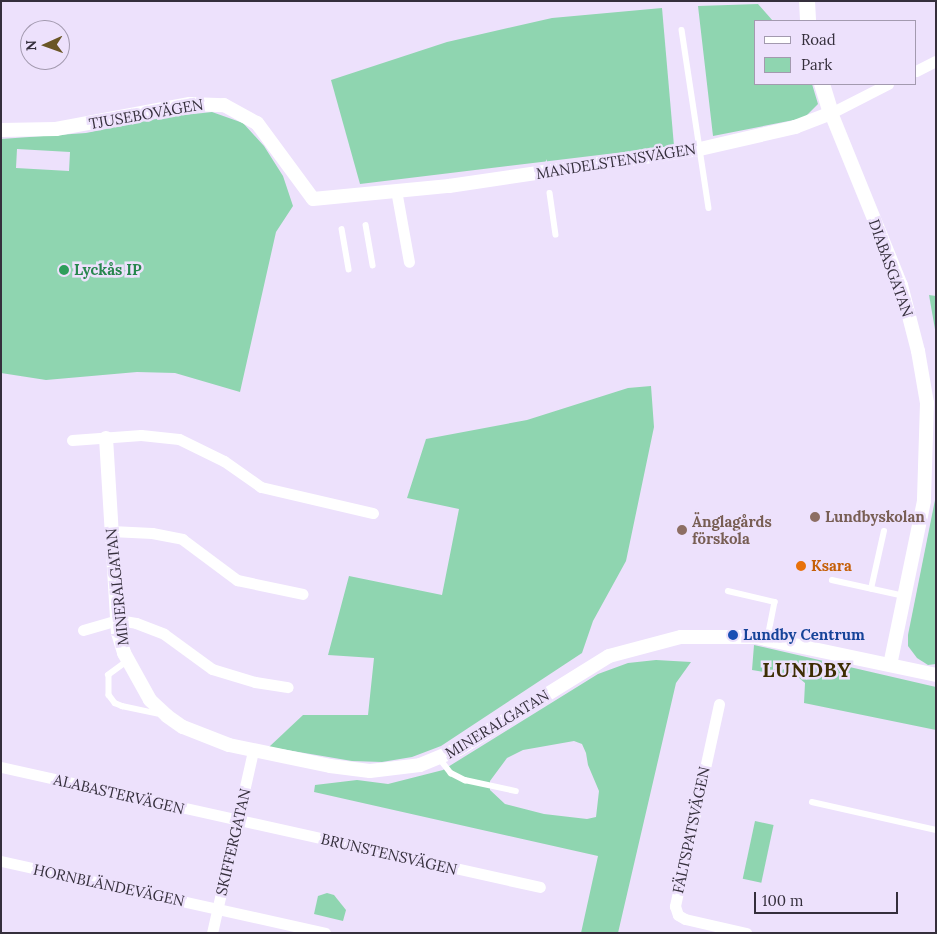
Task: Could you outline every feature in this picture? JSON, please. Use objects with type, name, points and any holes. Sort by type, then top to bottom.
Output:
[{"type":"main road","points":[[807,1],[808,20]]},
{"type":"main road","points":[[822,85],[831,113]]},
{"type":"street","points":[[917,70],[936,61]]},
{"type":"street","points":[[831,113],[886,85]]},
{"type":"street","name":"TJUSEBOVÄGEN","points":[[1,130],[56,129],[211,103],[242,112],[257,123],[290,171]]},
{"type":"street","name":"MANDELSTENSVÄGEN","points":[[290,171],[313,199],[449,186],[700,149],[795,127],[831,113]]},
{"type":"street","name":"DIABASGATAN","points":[[831,113],[901,285],[918,351],[927,403],[924,501],[890,665]]},
{"type":"street","points":[[396,190],[409,262]]},
{"type":"street","points":[[72,440],[141,435],[179,439],[224,461],[261,487],[374,513]]},
{"type":"street","name":"MINERALGATAN","points":[[106,438],[118,620],[128,661],[150,700],[160,710],[200,734],[253,751],[370,771],[400,769],[440,758],[609,656],[681,637],[713,635],[768,639],[936,675]]},
{"type":"street","points":[[111,531],[152,533],[182,539],[237,580],[303,594]]},
{"type":"street","points":[[84,630],[118,620],[164,634],[212,669],[256,682],[288,687]]},
{"type":"street","name":"FÄLTSPATSVÄGEN","points":[[719,704],[675,906],[678,915],[685,919],[746,933]]},
{"type":"street","name":"SKIFFERGATAN","points":[[212,933],[253,751]]},
{"type":"street","name":"ALABASTERVÄGEN","points":[[1,767],[238,820]]},
{"type":"street","name":"BRUNSTENSVÄGEN","points":[[238,820],[540,887]]},
{"type":"street","name":"HORNBLÄNDEVÄGEN","points":[[1,861],[325,933]]},
{"type":"lane","points":[[682,30],[709,208]]},
{"type":"lane","points":[[550,193],[556,235]]},
{"type":"lane","points":[[366,225],[373,265]]},
{"type":"lane","points":[[342,229],[348,269]]},
{"type":"lane","points":[[871,589],[884,531]]},
{"type":"lane","points":[[832,580],[905,596]]},
{"type":"lane","points":[[728,592],[775,602],[768,639]]},
{"type":"lane","points":[[128,661],[109,675],[109,694],[115,703],[156,713],[160,710]]},
{"type":"lane","points":[[440,758],[451,773],[465,780],[516,791]]},
{"type":"lane","points":[[812,802],[936,830]]},
{"type":"green space","points":[[758,4],[772,20],[754,20],[754,85],[812,85],[818,104],[804,118],[713,136],[698,6]]},
{"type":"green space","points":[[662,8],[674,146],[360,184],[331,80],[447,42],[552,18]]},
{"type":"green space","points":[[212,112],[243,123],[264,146],[283,176],[293,206],[276,232],[240,392],[175,373],[137,372],[46,380],[1,373],[1,139],[86,133],[166,117]],"holes":[[[17,149],[70,152],[69,171],[16,168]]]},
{"type":"green space","points":[[929,295],[936,296],[936,335]]},
{"type":"green space","points":[[651,386],[654,427],[626,561],[593,621],[582,653],[441,746],[412,757],[382,762],[352,761],[269,747],[303,715],[368,715],[374,658],[328,655],[349,576],[442,595],[459,509],[407,498],[426,439],[527,420],[628,388]]},
{"type":"green space","points":[[936,495],[936,664],[928,665],[917,658],[908,646],[908,635]]},
{"type":"green space","points":[[754,645],[936,687],[936,730],[804,703],[805,683],[799,678],[752,670]]},
{"type":"green space","points":[[656,660],[691,662],[676,683],[618,933],[581,933],[598,856],[314,792],[315,785],[357,780],[388,784],[443,770],[598,674],[628,663]],"holes":[[[574,741],[582,744],[588,765],[599,791],[596,817],[587,819],[544,814],[505,804],[490,790],[490,781],[507,758],[523,750]]]},
{"type":"green space","points":[[755,821],[774,825],[761,883],[743,879]]},
{"type":"green space","points":[[327,893],[334,895],[346,910],[343,921],[314,914],[318,896]]},
{"type":"place","name":"Lyckås IP","points":[[64,270]]},
{"type":"place","name":"Lundbyskolan","points":[[815,517]]},
{"type":"place","name":"Änglagårds förskola","points":[[682,530]]},
{"type":"place","name":"Ksara","points":[[801,566]]},
{"type":"place","name":"Lundby Centrum","points":[[733,635]]},
{"type":"district","name":"LUNDBY","points":[[807,669]]}]
